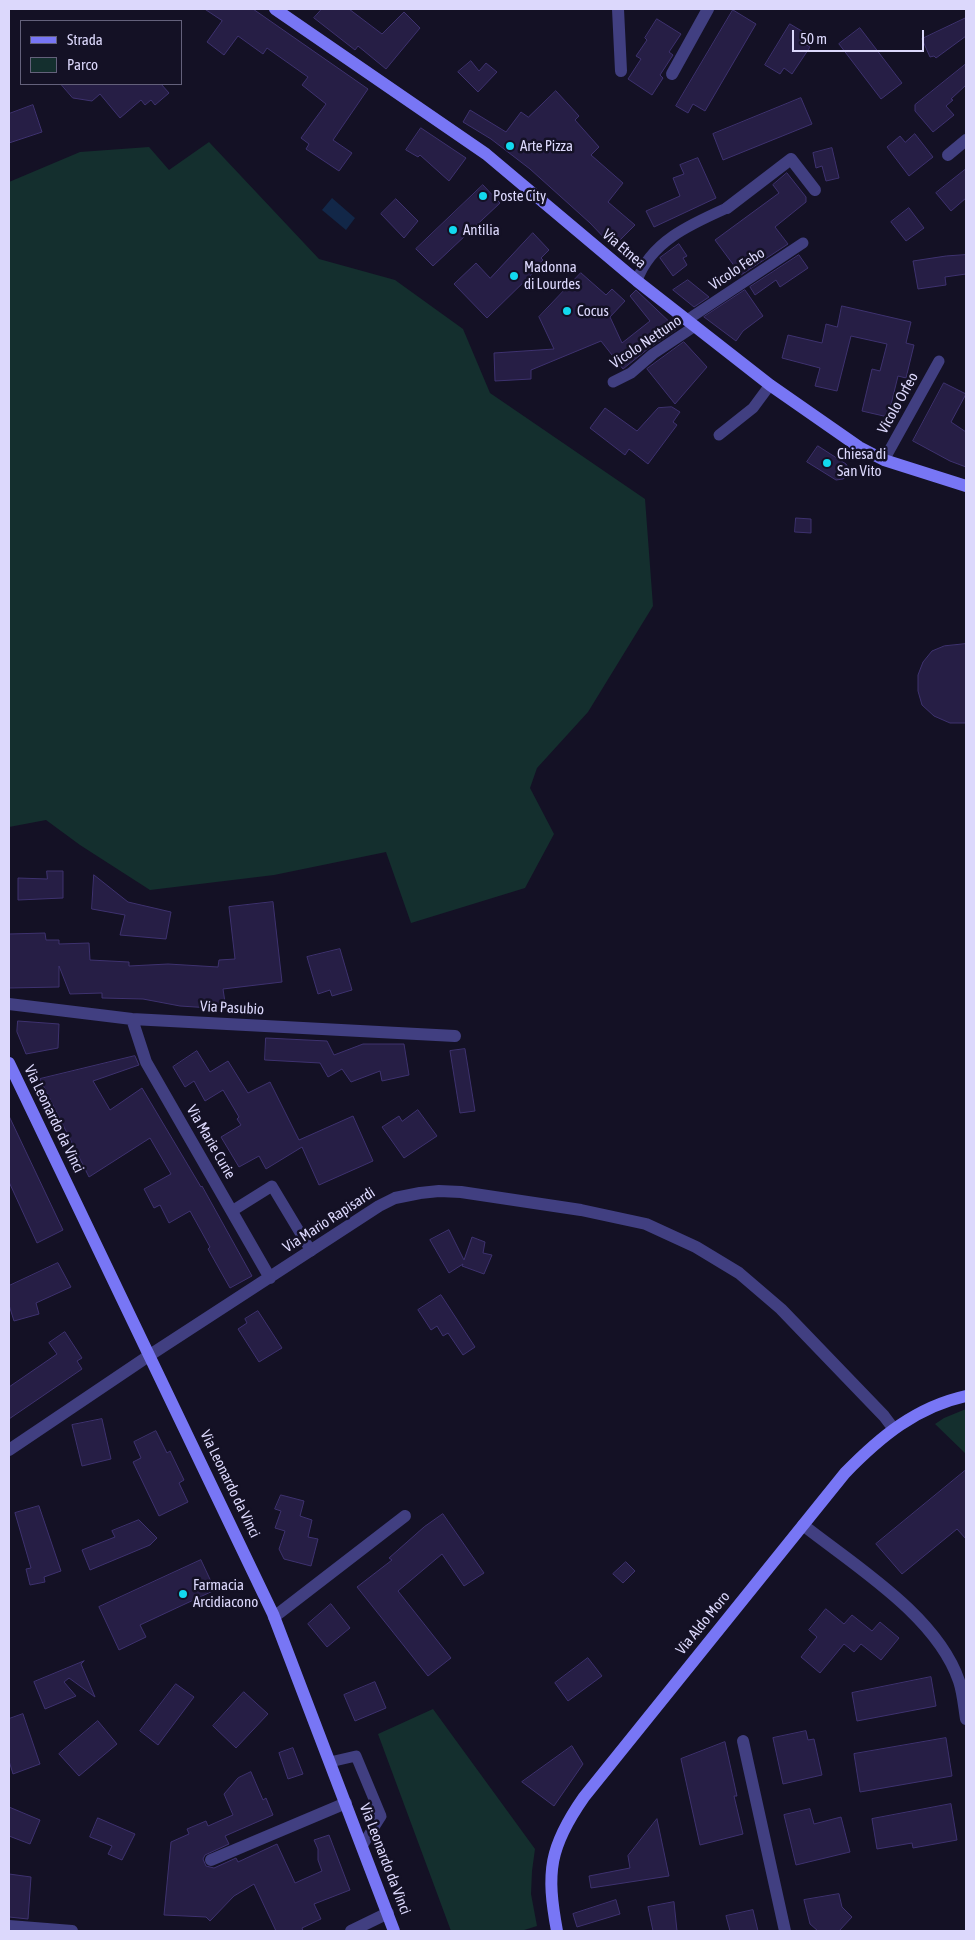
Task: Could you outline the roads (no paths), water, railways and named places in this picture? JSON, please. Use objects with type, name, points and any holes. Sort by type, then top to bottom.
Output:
[{"type":"main road","name":"Via Etnea","points":[[275,9],[486,154],[637,281],[770,385],[859,447],[884,460],[966,486]]},
{"type":"main road","name":"Via Leonardo da Vinci","points":[[9,1062],[274,1616],[394,1931]]},
{"type":"main road","name":"Via Aldo Moro","points":[[557,1931],[552,1905],[551,1864],[562,1832],[584,1797],[845,1473],[865,1452],[893,1428],[933,1406],[966,1396]]},
{"type":"street","points":[[618,9],[621,71]]},
{"type":"street","points":[[672,74],[708,9]]},
{"type":"street","points":[[948,155],[966,140]]},
{"type":"street","points":[[727,208],[791,160],[815,190]]},
{"type":"street","name":"Via Pasubio","points":[[9,1004],[132,1018],[455,1036]]},
{"type":"street","name":"Via Marie Curie","points":[[132,1018],[146,1062],[270,1278]]},
{"type":"street","name":"Via Mario Rapisardi","points":[[9,1450],[150,1355],[379,1206],[395,1198],[439,1191],[461,1192],[581,1210],[646,1224],[696,1247],[739,1273],[781,1309],[804,1331],[893,1428]]},
{"type":"street","points":[[274,1616],[405,1516]]},
{"type":"street","points":[[803,1525],[896,1598],[922,1623],[946,1654],[953,1668],[959,1682],[966,1719]]},
{"type":"street","points":[[744,1741],[785,1931]]},
{"type":"street","points":[[211,1860],[346,1803]]},
{"type":"street","points":[[351,1931],[388,1913]]},
{"type":"street","points":[[9,1926],[72,1931]]},
{"type":"lane","points":[[637,281],[641,268],[661,244],[690,224],[727,208]]},
{"type":"lane","name":"Vicolo Febo","points":[[691,323],[803,243]]},
{"type":"lane","name":"Vicolo Nettuno","points":[[613,382],[631,373],[691,323]]},
{"type":"lane","name":"Vicolo Orfeo","points":[[884,460],[939,360]]},
{"type":"lane","points":[[719,435],[754,408],[770,385]]},
{"type":"lane","points":[[232,1210],[272,1186],[311,1251]]},
{"type":"lane","points":[[330,1762],[356,1756],[381,1816],[362,1846]]},
{"type":"water","points":[[332,198],[355,218],[346,230],[322,210]]},
{"type":"place","name":"Arte Pizza","points":[[510,146]]},
{"type":"place","name":"Poste City","points":[[483,196]]},
{"type":"place","name":"Antilia","points":[[453,230]]},
{"type":"place","name":"Madonna di Lourdes","points":[[514,276]]},
{"type":"place","name":"Cocus","points":[[567,311]]},
{"type":"place","name":"Chiesa di San Vito","points":[[827,463]]},
{"type":"place","name":"Farmacia Arcidiacono","points":[[183,1594]]}]
